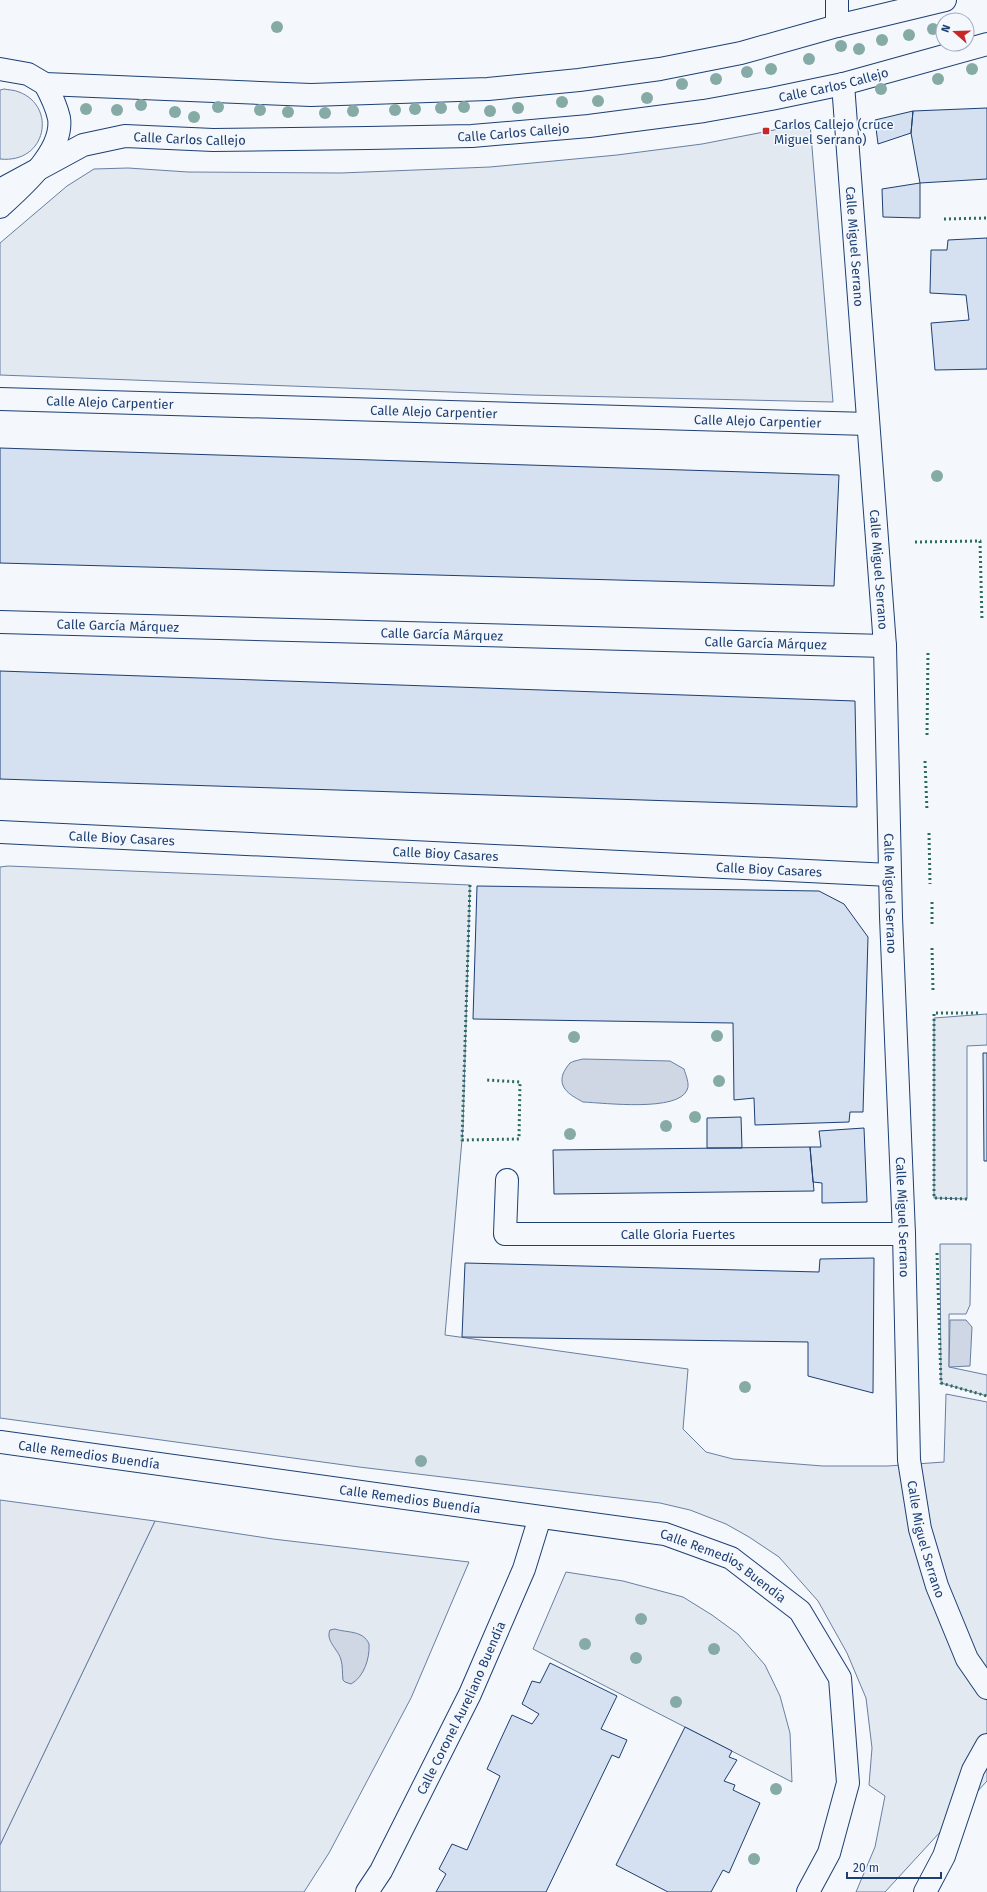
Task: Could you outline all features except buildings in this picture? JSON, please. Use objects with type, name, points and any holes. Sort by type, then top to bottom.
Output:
[{"type":"street","points":[[837,0],[837,26]]},
{"type":"street","points":[[6,72],[28,74],[45,84],[311,95],[488,89],[660,70],[741,53],[837,26],[945,0]]},
{"type":"street","name":"Calle Carlos Callejo","points":[[0,172],[38,169],[83,145],[125,136],[213,140],[472,136],[589,126],[696,112],[843,84],[987,44]]},
{"type":"street","points":[[0,206],[29,180],[38,169],[52,147],[58,134],[59,119],[54,102],[45,84]]},
{"type":"street","name":"Calle Miguel Serrano","points":[[843,84],[885,646],[891,933],[904,1234],[909,1460],[920,1529],[937,1586],[964,1652],[987,1688]]},
{"type":"street","points":[[0,190],[38,169]]},
{"type":"street","name":"Calle Alejo Carpentier","points":[[0,400],[868,424]]},
{"type":"street","name":"Calle García Márquez","points":[[0,622],[885,646]]},
{"type":"street","name":"Calle Bioy Casares","points":[[0,832],[890,875]]},
{"type":"street","name":"Calle Gloria Fuertes","points":[[507,1180],[505,1234],[904,1234]]},
{"type":"street","name":"Calle Remedios Buendía","points":[[0,1442],[665,1534],[731,1558],[800,1611],[840,1678],[848,1783],[829,1853],[808,1892]]},
{"type":"street","name":"Calle Coronel Aureliano Buendía","points":[[368,1892],[381,1871],[470,1694],[524,1569],[540,1517]]},
{"type":"street","points":[[925,1892],[944,1856],[973,1770],[987,1745]]},
{"type":"shaded area","points":[[4,89],[17,91],[31,99],[39,109],[42,121],[41,133],[37,144],[28,153],[16,158],[0,159],[0,90]]},
{"type":"shaded area","points":[[810,123],[833,402],[529,395],[0,375],[0,243],[67,186],[94,169],[128,168],[188,172],[341,173],[490,167],[617,155],[702,144]]},
{"type":"shaded area","points":[[8,866],[470,885],[463,1128],[445,1335],[688,1369],[683,1429],[706,1452],[733,1459],[823,1466],[888,1466],[944,1462],[946,1394],[987,1402],[987,1781],[885,1892],[856,1892],[875,1847],[885,1796],[869,1785],[872,1748],[866,1698],[847,1653],[818,1601],[779,1557],[726,1524],[690,1510],[660,1503],[359,1467],[0,1418],[0,867]]},
{"type":"shaded area","points":[[987,1014],[987,1045],[967,1046],[967,1199],[934,1198],[934,1018]]},
{"type":"shaded area","points":[[583,1059],[670,1061],[684,1069],[688,1088],[681,1097],[656,1104],[640,1105],[583,1102],[564,1088],[562,1079],[566,1068],[570,1063]]},
{"type":"shaded area","points":[[940,1244],[971,1244],[970,1305],[966,1314],[949,1314],[949,1367],[987,1375],[987,1396],[941,1383]]},
{"type":"shaded area","points":[[950,1320],[966,1320],[972,1327],[970,1366],[949,1367]]},
{"type":"shaded area","points":[[0,1500],[155,1521],[0,1845]]},
{"type":"shaded area","points":[[155,1521],[273,1539],[469,1562],[411,1698],[329,1853],[304,1892],[0,1892],[0,1845]]},
{"type":"shaded area","points":[[566,1572],[623,1581],[683,1597],[712,1615],[738,1634],[765,1665],[780,1696],[790,1733],[792,1782],[533,1649]]},
{"type":"shaded area","points":[[335,1629],[359,1634],[363,1636],[369,1644],[367,1661],[363,1672],[356,1681],[351,1684],[343,1680],[340,1656],[329,1638],[330,1630]]},
{"type":"hedge","points":[[944,219],[987,218]]},
{"type":"hedge","points":[[915,542],[980,541],[982,621]]},
{"type":"hedge","points":[[927,735],[928,651]]},
{"type":"hedge","points":[[925,761],[927,811]]},
{"type":"hedge","points":[[929,833],[930,884]]},
{"type":"hedge","points":[[470,885],[462,1140],[519,1139],[520,1082],[486,1080]]},
{"type":"hedge","points":[[932,902],[932,924]]},
{"type":"hedge","points":[[932,948],[933,990]]},
{"type":"hedge","points":[[967,1199],[934,1198],[934,1013],[979,1013]]},
{"type":"hedge","points":[[937,1253],[941,1383],[987,1396]]},
{"type":"place","name":"Carlos Callejo (cruce Miguel Serrano)","points":[[766,131]]}]
